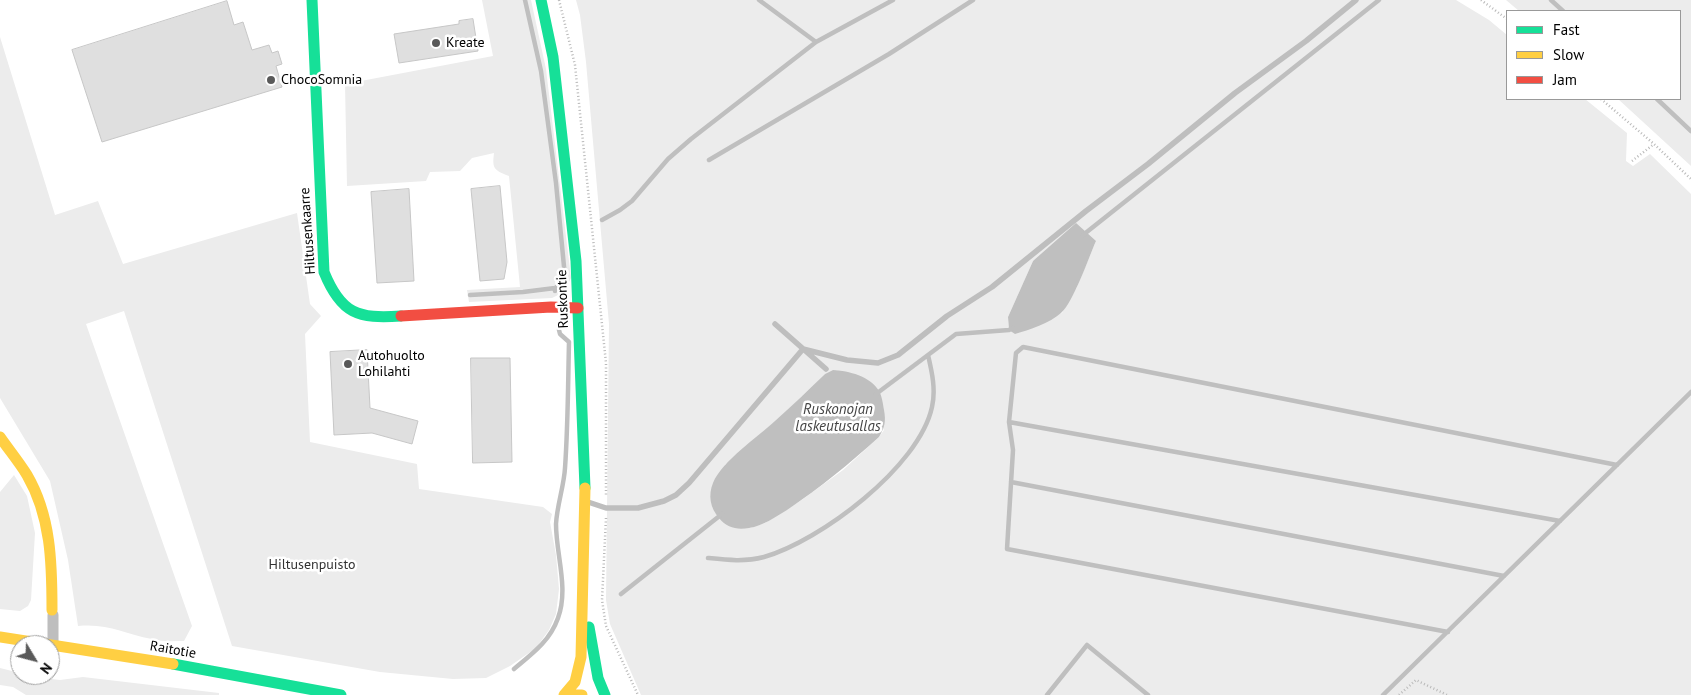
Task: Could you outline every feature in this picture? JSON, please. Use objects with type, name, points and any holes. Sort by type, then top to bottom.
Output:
[{"type":"main road","name":"Hiltusenkaarre","points":[[312,0],[324,272],[331,292],[342,305],[357,314],[375,318],[552,307],[578,308]]},
{"type":"main road","name":"Ruskontie","points":[[541,0],[554,58],[576,261],[586,502],[581,657],[575,682],[564,695]]},
{"type":"main road","points":[[0,438],[27,475],[44,512],[52,567],[52,612]]},
{"type":"main road","name":"Ruskontie","points":[[583,598],[598,678],[604,695]]},
{"type":"main road","name":"Raitotie","points":[[60,646],[341,695]]},
{"type":"main road","points":[[568,695],[582,695]]},
{"type":"street","points":[[52,612],[53,635]]},
{"type":"lane","points":[[803,349],[847,360],[878,363],[898,355],[947,316],[992,287],[1356,0]]},
{"type":"lane","points":[[775,324],[826,369]]},
{"type":"lane","points":[[586,502],[606,508],[638,508],[664,501],[676,495],[689,483],[803,349]]},
{"type":"path","points":[[559,0],[575,65],[606,363],[606,508],[602,600],[606,626],[638,695]]},
{"type":"path","points":[[1482,0],[1506,18]]},
{"type":"path","points":[[1602,100],[1654,144],[1691,179]]},
{"type":"path","points":[[1632,161],[1654,144]]},
{"type":"path","points":[[1399,695],[1416,680],[1447,695]]},
{"type":"green space","points":[[482,0],[531,0],[546,69],[571,278],[564,292],[552,298],[469,302],[467,290],[520,287],[509,176],[495,168],[493,162],[494,153],[472,158],[460,171],[430,172],[426,181],[347,186],[345,84],[493,56]]},
{"type":"green space","points":[[576,0],[1456,0],[1489,20],[1506,34],[1506,100],[1586,100],[1627,133],[1626,161],[1633,166],[1650,154],[1691,194],[1691,695],[641,695],[610,624],[606,600],[609,324],[586,62],[580,15]],"holes":[[[1096,241],[1076,289],[1062,313],[1009,330],[1008,317],[1033,261]],[[833,370],[843,371],[884,430],[879,437],[843,470],[803,499],[765,523],[750,528],[725,465],[776,421],[825,374]]]},
{"type":"green space","points":[[1506,0],[1691,0],[1691,166],[1619,100],[1681,100],[1681,10],[1518,10]]},
{"type":"green space","name":"Hiltusenpuisto","points":[[0,37],[55,215],[98,201],[123,264],[297,213],[310,304],[321,316],[305,334],[310,442],[417,464],[419,489],[543,507],[552,514],[550,522],[556,555],[559,589],[556,614],[549,630],[536,648],[510,666],[486,678],[453,679],[380,672],[232,646],[124,311],[86,324],[192,626],[184,641],[164,641],[107,627],[78,626],[68,560],[50,481],[0,398]]},
{"type":"green space","points":[[14,475],[27,496],[35,533],[31,600],[28,606],[20,611],[0,609],[0,492]]},
{"type":"green space","points":[[0,668],[10,670],[10,685],[60,685],[60,680],[83,677],[219,693],[219,695],[26,695],[13,687],[0,685]]},
{"type":"water","points":[[1076,223],[1096,241],[1071,300],[1061,313],[1051,320],[1015,334],[1009,330],[1008,317],[1033,261]]},
{"type":"water","name":"Ruskonojan laskeutusallas","points":[[833,370],[852,373],[865,378],[879,391],[885,417],[884,427],[879,437],[823,484],[773,518],[745,529],[732,528],[725,524],[716,514],[711,501],[711,488],[724,466],[825,374]]},
{"type":"building","points":[[227,1],[234,25],[243,22],[252,50],[269,45],[272,53],[278,51],[282,64],[276,66],[282,87],[102,142],[72,50]]},
{"type":"building","name":"Kreate","points":[[473,19],[478,51],[399,63],[394,34],[459,24],[459,21]]},
{"type":"building","points":[[500,186],[507,262],[504,279],[480,281],[471,189]]},
{"type":"building","points":[[409,189],[414,281],[377,283],[371,192]]},
{"type":"building","points":[[367,350],[370,408],[418,421],[412,444],[372,433],[334,435],[330,352]]},
{"type":"building","points":[[471,358],[510,358],[512,462],[473,463]]},
{"type":"waterway","points":[[525,0],[541,71],[556,183],[565,277],[562,283],[555,288],[555,291]]},
{"type":"waterway","points":[[759,0],[816,42]]},
{"type":"waterway","points":[[602,220],[632,201],[668,159],[691,139],[816,42],[893,0]]},
{"type":"waterway","points":[[709,160],[889,54],[973,0]]},
{"type":"waterway","points":[[1083,235],[1379,0]]},
{"type":"waterway","points":[[1551,0],[1562,10]]},
{"type":"waterway","points":[[1658,100],[1691,131]]},
{"type":"waterway","points":[[470,295],[555,288]]},
{"type":"waterway","points":[[876,394],[956,334],[1009,330],[1013,328]]},
{"type":"waterway","points":[[514,669],[534,652],[550,634],[555,626],[561,607],[562,583],[556,524],[565,468],[569,342],[560,334],[559,330]]},
{"type":"waterway","points":[[1448,632],[1007,549],[1013,450],[1009,422],[1016,353],[1023,347],[1617,465]]},
{"type":"waterway","points":[[708,558],[750,560],[787,548],[838,518],[888,477],[908,454],[923,430],[932,407],[934,388],[928,355]]},
{"type":"waterway","points":[[1383,695],[1691,392]]},
{"type":"waterway","points":[[1009,422],[1560,521]]},
{"type":"waterway","points":[[1011,482],[1504,576]]},
{"type":"waterway","points":[[621,594],[722,514]]},
{"type":"waterway","points":[[1047,695],[1087,645],[1148,695]]},
{"type":"traffic: fast","points":[[312,0],[324,272],[337,297],[353,311],[373,316],[401,316]]},
{"type":"traffic: fast","points":[[541,0],[553,57],[576,261],[585,488]]},
{"type":"traffic: fast","points":[[589,627],[598,678],[605,695]]},
{"type":"traffic: fast","points":[[173,664],[341,695]]},
{"type":"traffic: slow","points":[[0,437],[27,475],[41,507],[49,540],[52,610]]},
{"type":"traffic: slow","points":[[564,695],[575,682],[581,657],[585,488]]},
{"type":"traffic: slow","points":[[0,637],[173,664]]},
{"type":"traffic: slow","points":[[568,695],[582,695]]},
{"type":"traffic: jam","points":[[401,316],[551,307],[578,308]]},
{"type":"place","name":"Kreate","points":[[436,43]]},
{"type":"place","name":"ChocoSomnia","points":[[271,80]]},
{"type":"place","name":"Autohuolto Lohilahti","points":[[348,364]]}]
